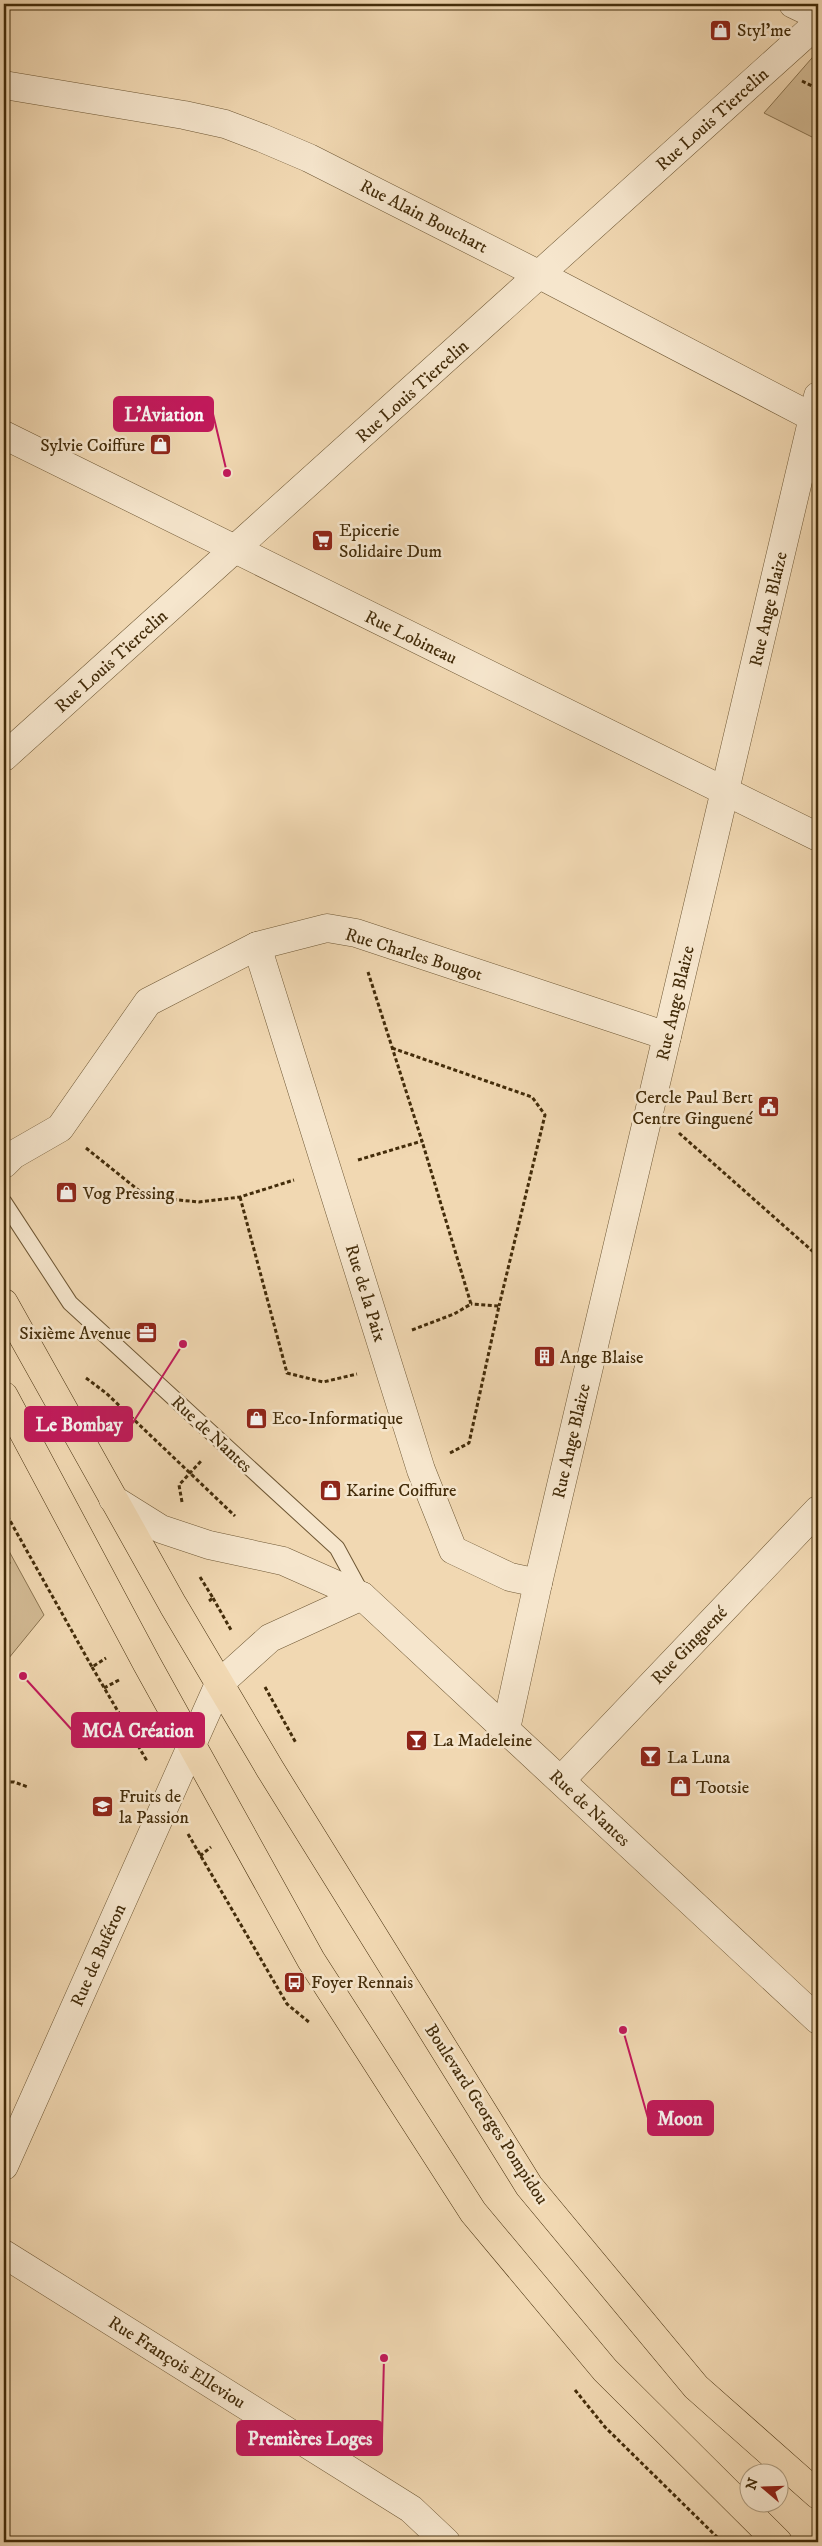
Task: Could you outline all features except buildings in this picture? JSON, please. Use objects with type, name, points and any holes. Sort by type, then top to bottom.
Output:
[{"type":"main road","name":"Rue de Nantes","points":[[4,1303],[219,1684]]},
{"type":"main road","points":[[4,1396],[135,1641],[315,1967],[473,2212],[605,2370],[778,2542]]},
{"type":"main road","name":"Boulevard Georges Pompidou","points":[[219,1684],[529,2186],[696,2387],[818,2495]]},
{"type":"street","points":[[793,4],[818,16]]},
{"type":"street","name":"Rue Louis Tiercelin","points":[[4,757],[818,23]]},
{"type":"street","name":"Rue Alain Bouchart","points":[[4,85],[184,114],[225,124],[309,158],[540,275],[817,411]]},
{"type":"street","name":"Rue Ange Blaize","points":[[506,1729],[538,1583],[667,1036],[817,411]]},
{"type":"street","name":"Rue Lobineau","points":[[4,435],[818,837]]},
{"type":"street","name":"Rue Charles Bougot","points":[[4,1164],[13,1156],[60,1128],[148,1002],[257,946],[327,928],[356,933],[667,1036]]},
{"type":"street","name":"Rue de la Paix","points":[[257,946],[421,1470],[453,1550],[510,1577],[538,1583]]},
{"type":"street","name":"Rue de Nantes","points":[[114,1500],[161,1530],[209,1545],[283,1561],[362,1596],[818,2020]]},
{"type":"street","name":"Rue Ginguené","points":[[560,1780],[818,1510]]},
{"type":"street","points":[[192,1744],[219,1684],[270,1638],[362,1596]]},
{"type":"street","name":"Rue de Buféron","points":[[4,2166],[192,1744]]},
{"type":"street","name":"Rue François Elleviou","points":[[4,2254],[411,2509],[446,2542]]},
{"type":"lane","name":"Rue de Nantes","points":[[4,1202],[70,1303],[337,1548],[362,1596]]},
{"type":"path","points":[[813,88],[818,94]]},
{"type":"path","points":[[392,1048],[532,1097],[545,1115],[499,1306],[469,1442],[421,1470]]},
{"type":"path","points":[[422,1141],[471,1304]]},
{"type":"path","points":[[699,1151],[818,1256]]},
{"type":"path","points":[[240,1197],[287,1373],[324,1382],[385,1354],[471,1304],[499,1306]]},
{"type":"path","points":[[82,1376],[106,1393],[240,1520]]},
{"type":"path","points":[[4,1510],[287,2004],[312,2025]]},
{"type":"path","points":[[4,1554],[9,1563],[4,1576]]},
{"type":"path","points":[[92,1666],[135,1641]]},
{"type":"path","points":[[4,1782],[14,1782],[28,1787]]},
{"type":"shaded area","points":[[818,51],[818,140],[764,113]]},
{"type":"shaded area","points":[[4,1542],[44,1615],[4,1664]]},
{"type":"place","name":"Styl'me","points":[[721,30]]},
{"type":"place","name":"Sylvie Coiffure","points":[[161,445]]},
{"type":"place","name":"L'Aviation","points":[[227,473]]},
{"type":"place","name":"Epicerie Solidaire Dum","points":[[323,540]]},
{"type":"place","name":"Cercle Paul Bert Centre Ginguené","points":[[769,1107]]},
{"type":"place","name":"Vog Pressing","points":[[67,1193]]},
{"type":"place","name":"Sixième Avenue","points":[[147,1333]]},
{"type":"place","name":"Le Bombay","points":[[183,1344]]},
{"type":"place","name":"Ange Blaise","points":[[544,1357]]},
{"type":"place","name":"Eco-Informatique","points":[[256,1418]]},
{"type":"place","name":"Karine Coiffure","points":[[330,1490]]},
{"type":"place","name":"MCA Création","points":[[23,1676]]},
{"type":"place","name":"La Madeleine","points":[[417,1740]]},
{"type":"place","name":"La Luna","points":[[651,1757]]},
{"type":"place","name":"Tootsie","points":[[680,1787]]},
{"type":"place","name":"Fruits de la Passion","points":[[103,1806]]},
{"type":"place","name":"Foyer Rennais","points":[[295,1982]]},
{"type":"place","name":"Moon","points":[[623,2030]]},
{"type":"place","name":"Premières Loges","points":[[384,2358]]}]
